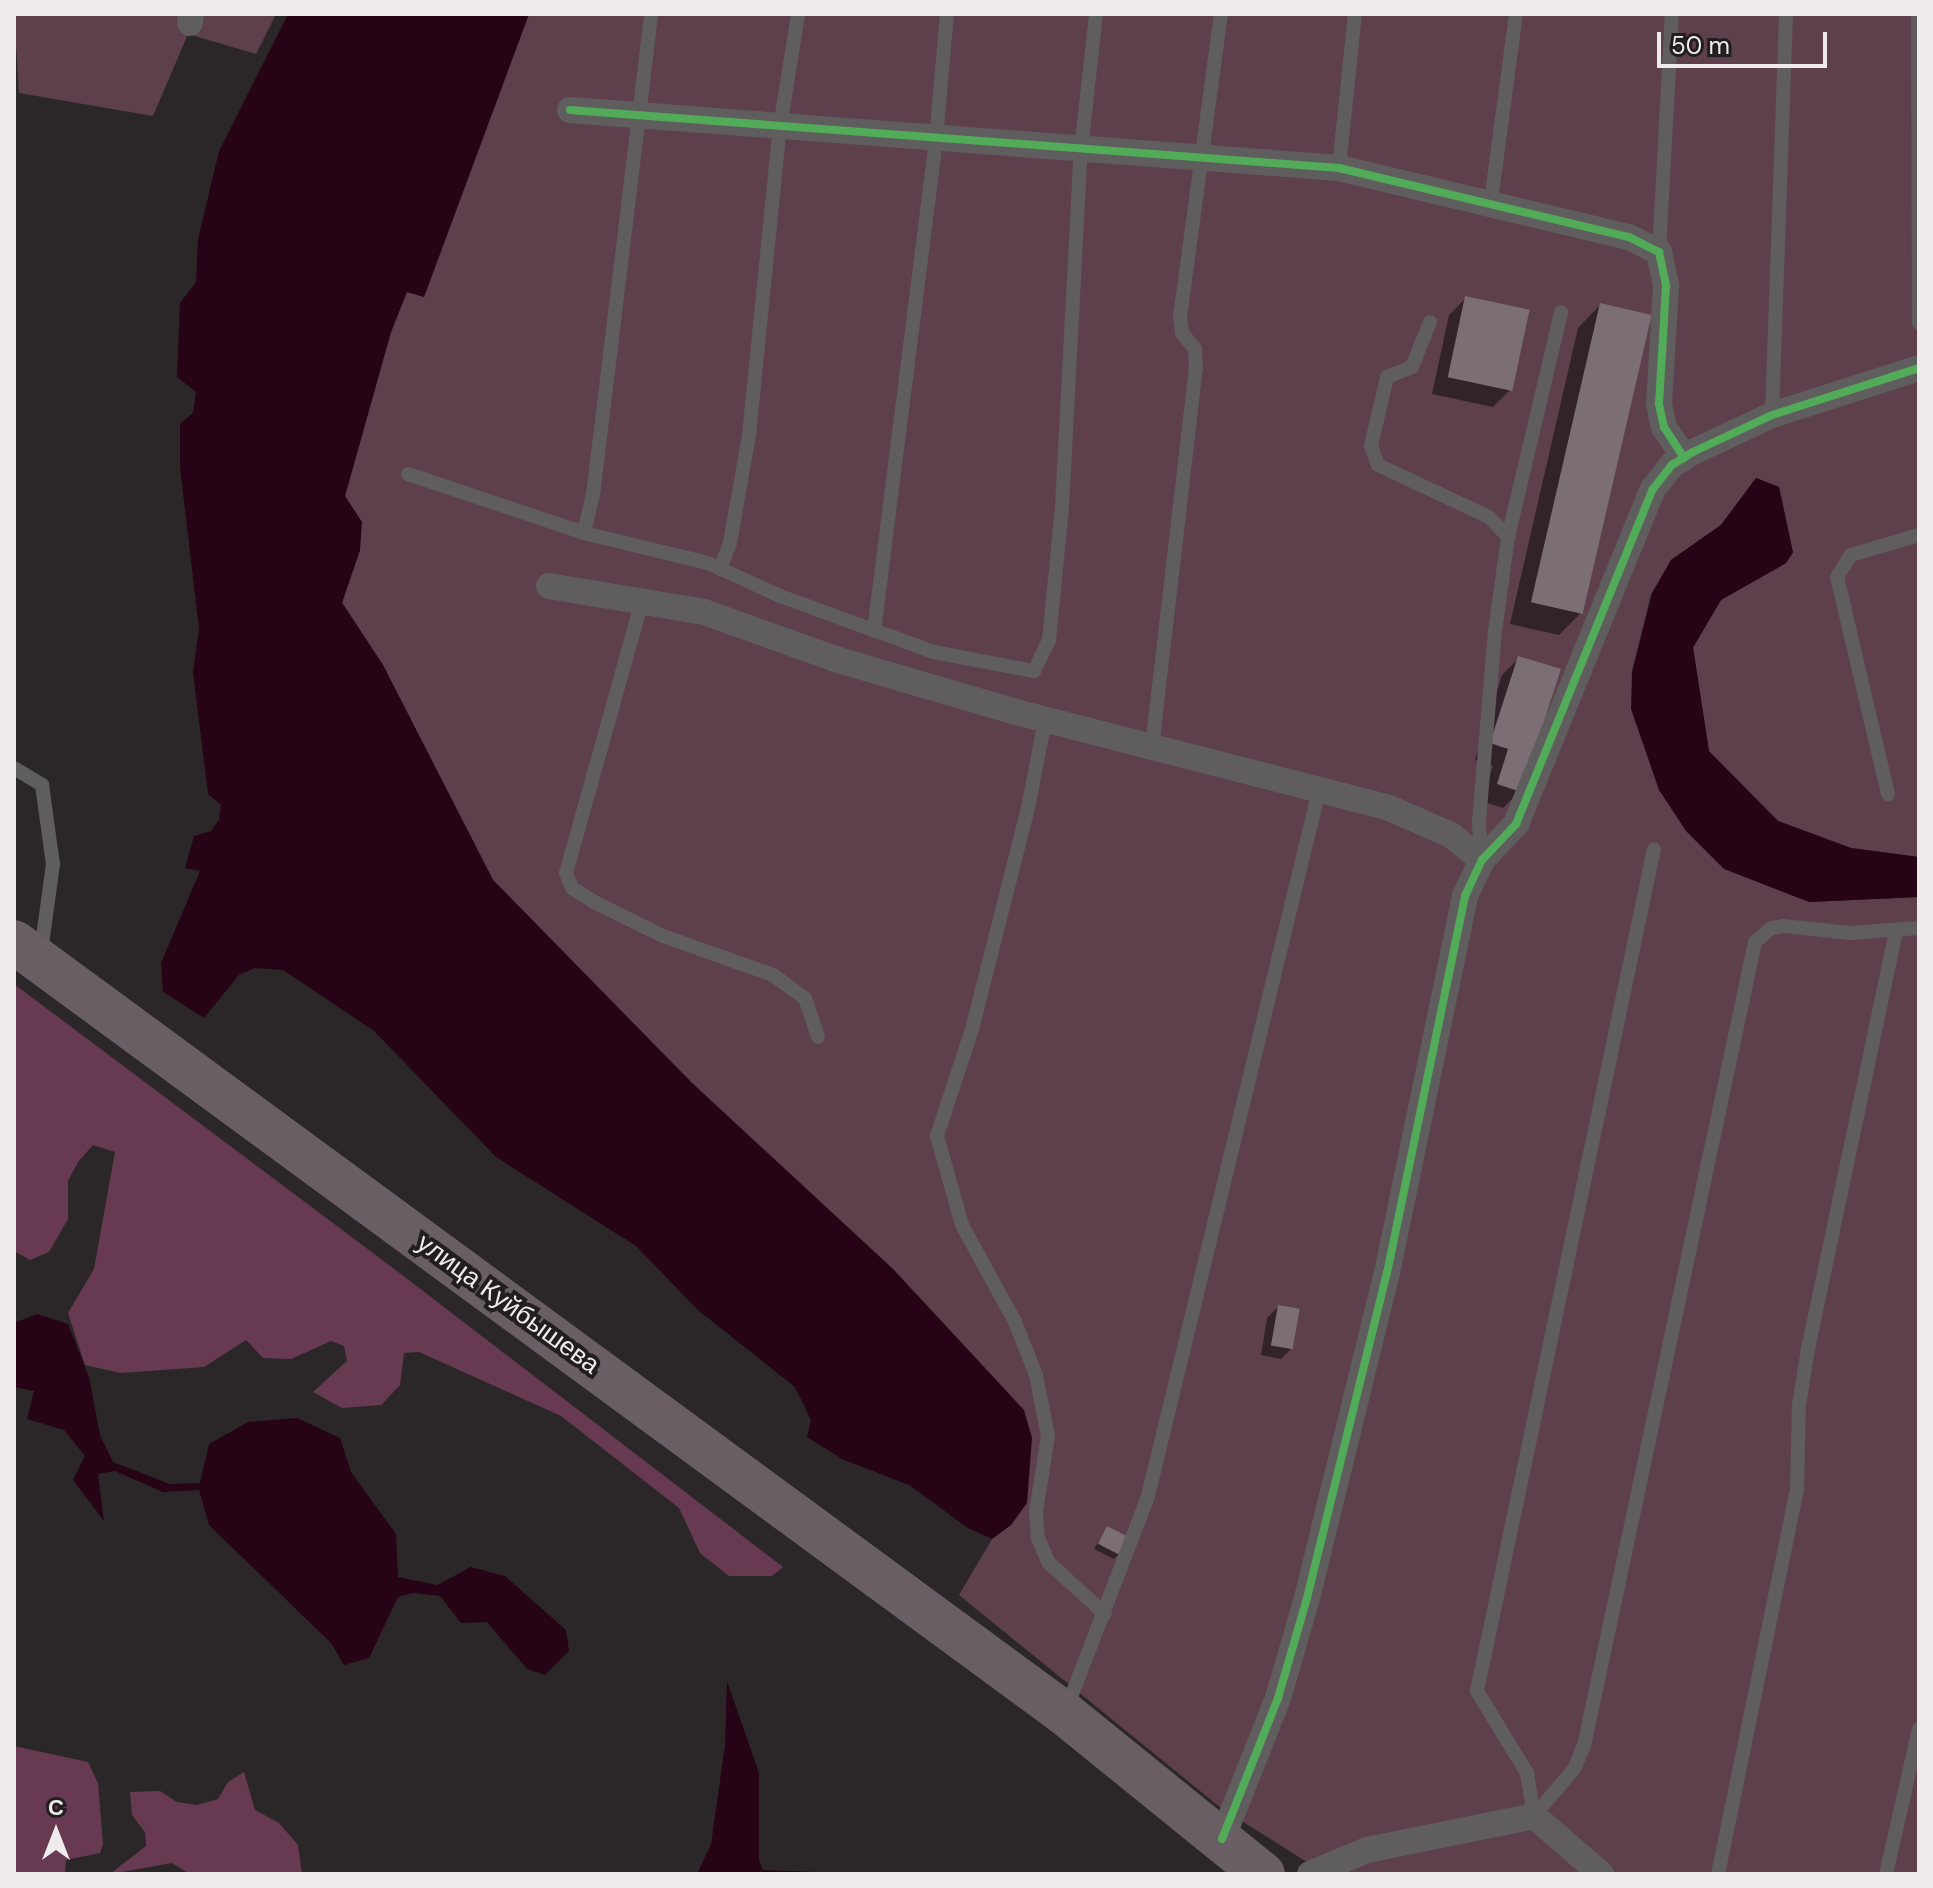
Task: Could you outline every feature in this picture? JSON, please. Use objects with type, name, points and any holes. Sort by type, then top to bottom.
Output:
[{"type":"highway","name":"улица Куйбышева","points":[[27,951],[1064,1713],[1263,1874]]},
{"type":"street","points":[[570,110],[1339,168],[1491,201],[1629,237],[1659,252],[1666,286],[1659,404],[1664,427],[1684,458]]},
{"type":"street","points":[[1222,1839],[1278,1698],[1307,1598],[1387,1273],[1465,896],[1482,860],[1516,824],[1653,489],[1684,458],[1772,415],[1919,368]]},
{"type":"street","points":[[549,586],[704,612],[835,659],[1045,720],[1389,808],[1451,835],[1482,860]]},
{"type":"street","points":[[1310,1874],[1367,1850],[1534,1816],[1601,1874]]},
{"type":"lane","points":[[584,533],[593,495],[651,14]]},
{"type":"lane","points":[[720,569],[730,543],[749,435],[780,127],[798,14]]},
{"type":"lane","points":[[874,631],[936,139],[947,14]]},
{"type":"lane","points":[[408,474],[584,533],[660,549],[720,569],[934,652],[1034,671],[1049,640],[1063,491],[1081,150],[1096,14]]},
{"type":"lane","points":[[1152,747],[1196,368],[1195,349],[1182,333],[1180,317],[1221,14]]},
{"type":"lane","points":[[1339,168],[1355,14]]},
{"type":"lane","points":[[1491,201],[1516,14]]},
{"type":"lane","points":[[1659,252],[1672,14]]},
{"type":"lane","points":[[1772,415],[1786,14]]},
{"type":"lane","points":[[1918,14],[1919,323]]},
{"type":"lane","points":[[1482,860],[1479,821],[1508,537],[1561,312]]},
{"type":"lane","points":[[1430,322],[1412,367],[1387,377],[1371,446],[1378,465],[1489,517],[1508,537]]},
{"type":"lane","points":[[1888,794],[1837,577],[1851,555],[1919,535]]},
{"type":"lane","points":[[642,601],[566,873],[572,888],[594,902],[695,950],[773,975],[805,998],[818,1037]]},
{"type":"lane","points":[[1045,720],[1028,808],[979,999],[937,1136],[962,1225],[1015,1322],[1036,1375],[1048,1436],[1036,1512],[1038,1538],[1048,1562],[1105,1614]]},
{"type":"lane","points":[[14,768],[42,785],[53,864],[27,951]]},
{"type":"lane","points":[[1064,1713],[1134,1540],[1167,1426],[1319,791]]},
{"type":"lane","points":[[1534,1816],[1527,1773],[1477,1691],[1654,849]]},
{"type":"lane","points":[[1534,1816],[1574,1769],[1584,1746],[1755,942],[1771,928],[1784,926],[1896,933],[1919,928]]},
{"type":"lane","points":[[1718,1874],[1797,1490],[1799,1405],[1808,1349],[1896,933]]},
{"type":"lane","points":[[1886,1874],[1919,1729]]},
{"type":"shaded area","points":[[14,14],[276,14],[256,54],[188,34],[153,116],[19,93]]},
{"type":"shaded area","points":[[288,14],[529,14],[424,297],[407,292],[391,332],[345,496],[362,522],[360,550],[342,603],[383,665],[493,880],[692,1083],[894,1270],[1024,1410],[1032,1438],[1027,1503],[1011,1525],[992,1539],[968,1528],[909,1485],[844,1460],[807,1437],[811,1420],[795,1387],[699,1311],[636,1246],[496,1157],[374,1031],[283,970],[255,968],[239,975],[204,1018],[163,992],[161,963],[200,871],[185,868],[194,836],[211,831],[219,820],[221,805],[208,794],[193,672],[199,629],[180,467],[180,424],[193,413],[196,392],[177,377],[180,303],[196,282],[198,239],[219,151]]},
{"type":"shaded area","points":[[529,14],[1919,14],[1919,857],[1851,848],[1778,821],[1709,752],[1693,648],[1721,600],[1786,563],[1793,553],[1779,487],[1756,478],[1721,525],[1671,560],[1651,594],[1632,672],[1809,902],[1919,897],[1919,1874],[1326,1874],[1221,1808],[959,1595],[992,1539],[1011,1525],[894,1270],[692,1083],[493,880],[383,665],[342,602],[360,550],[345,496],[391,332],[407,292],[424,297]]},
{"type":"shaded area","points":[[1756,478],[1779,487],[1793,552],[1786,563],[1721,600],[1693,647],[1709,751],[1778,821],[1851,848],[1919,857],[1919,897],[1809,902],[1724,869],[1686,831],[1659,790],[1631,709],[1632,672],[1652,594],[1671,560],[1721,525]]},
{"type":"shaded area","points":[[14,984],[397,1271],[783,1567],[772,1576],[729,1576],[700,1553],[679,1508],[561,1416],[419,1352],[404,1353],[400,1385],[381,1405],[342,1408],[313,1392],[347,1361],[344,1346],[331,1341],[291,1359],[263,1358],[246,1340],[204,1367],[121,1373],[85,1365],[68,1313],[94,1269],[115,1152],[93,1145],[78,1162],[68,1181],[68,1219],[49,1252],[30,1260],[14,1251]]},
{"type":"shaded area","points":[[37,1314],[68,1324],[89,1377],[100,1435],[113,1462],[170,1484],[200,1483],[209,1444],[248,1422],[297,1418],[340,1438],[351,1472],[396,1534],[398,1577],[437,1585],[471,1567],[505,1576],[566,1630],[569,1651],[545,1675],[527,1669],[487,1622],[461,1623],[440,1596],[413,1593],[398,1597],[369,1658],[344,1665],[331,1643],[209,1525],[199,1490],[163,1492],[115,1471],[98,1474],[104,1521],[73,1480],[85,1456],[64,1430],[27,1419],[34,1391],[14,1387],[14,1323]]},
{"type":"shaded area","points":[[727,1681],[759,1773],[759,1860],[763,1870],[870,1874],[697,1874],[711,1844],[725,1745]]},
{"type":"shaded area","points":[[14,1746],[88,1762],[98,1783],[103,1844],[100,1853],[66,1860],[65,1874],[14,1874]]},
{"type":"shaded area","points":[[244,1772],[255,1810],[279,1823],[298,1845],[302,1874],[190,1874],[172,1863],[110,1874],[146,1846],[145,1832],[132,1815],[130,1792],[160,1791],[177,1802],[197,1805],[218,1799],[228,1782]]},
{"type":"building","points":[[1465,296],[1530,310],[1512,391],[1448,377]]},
{"type":"building","points":[[1600,303],[1652,315],[1583,614],[1531,602]]},
{"type":"building","points":[[1518,656],[1561,669],[1521,792],[1497,784],[1508,749],[1490,743]]},
{"type":"building","points":[[1278,1305],[1300,1309],[1293,1349],[1271,1345]]},
{"type":"building","points":[[1107,1526],[1129,1537],[1120,1555],[1098,1544]]},
{"type":"cycle path","points":[[570,110],[1339,168],[1629,237],[1659,252],[1666,286],[1659,404],[1664,427],[1684,458]]},
{"type":"cycle path","points":[[1222,1839],[1278,1698],[1307,1598],[1387,1273],[1465,896],[1482,860],[1516,824],[1653,489],[1672,465],[1772,415],[1919,368]]}]
